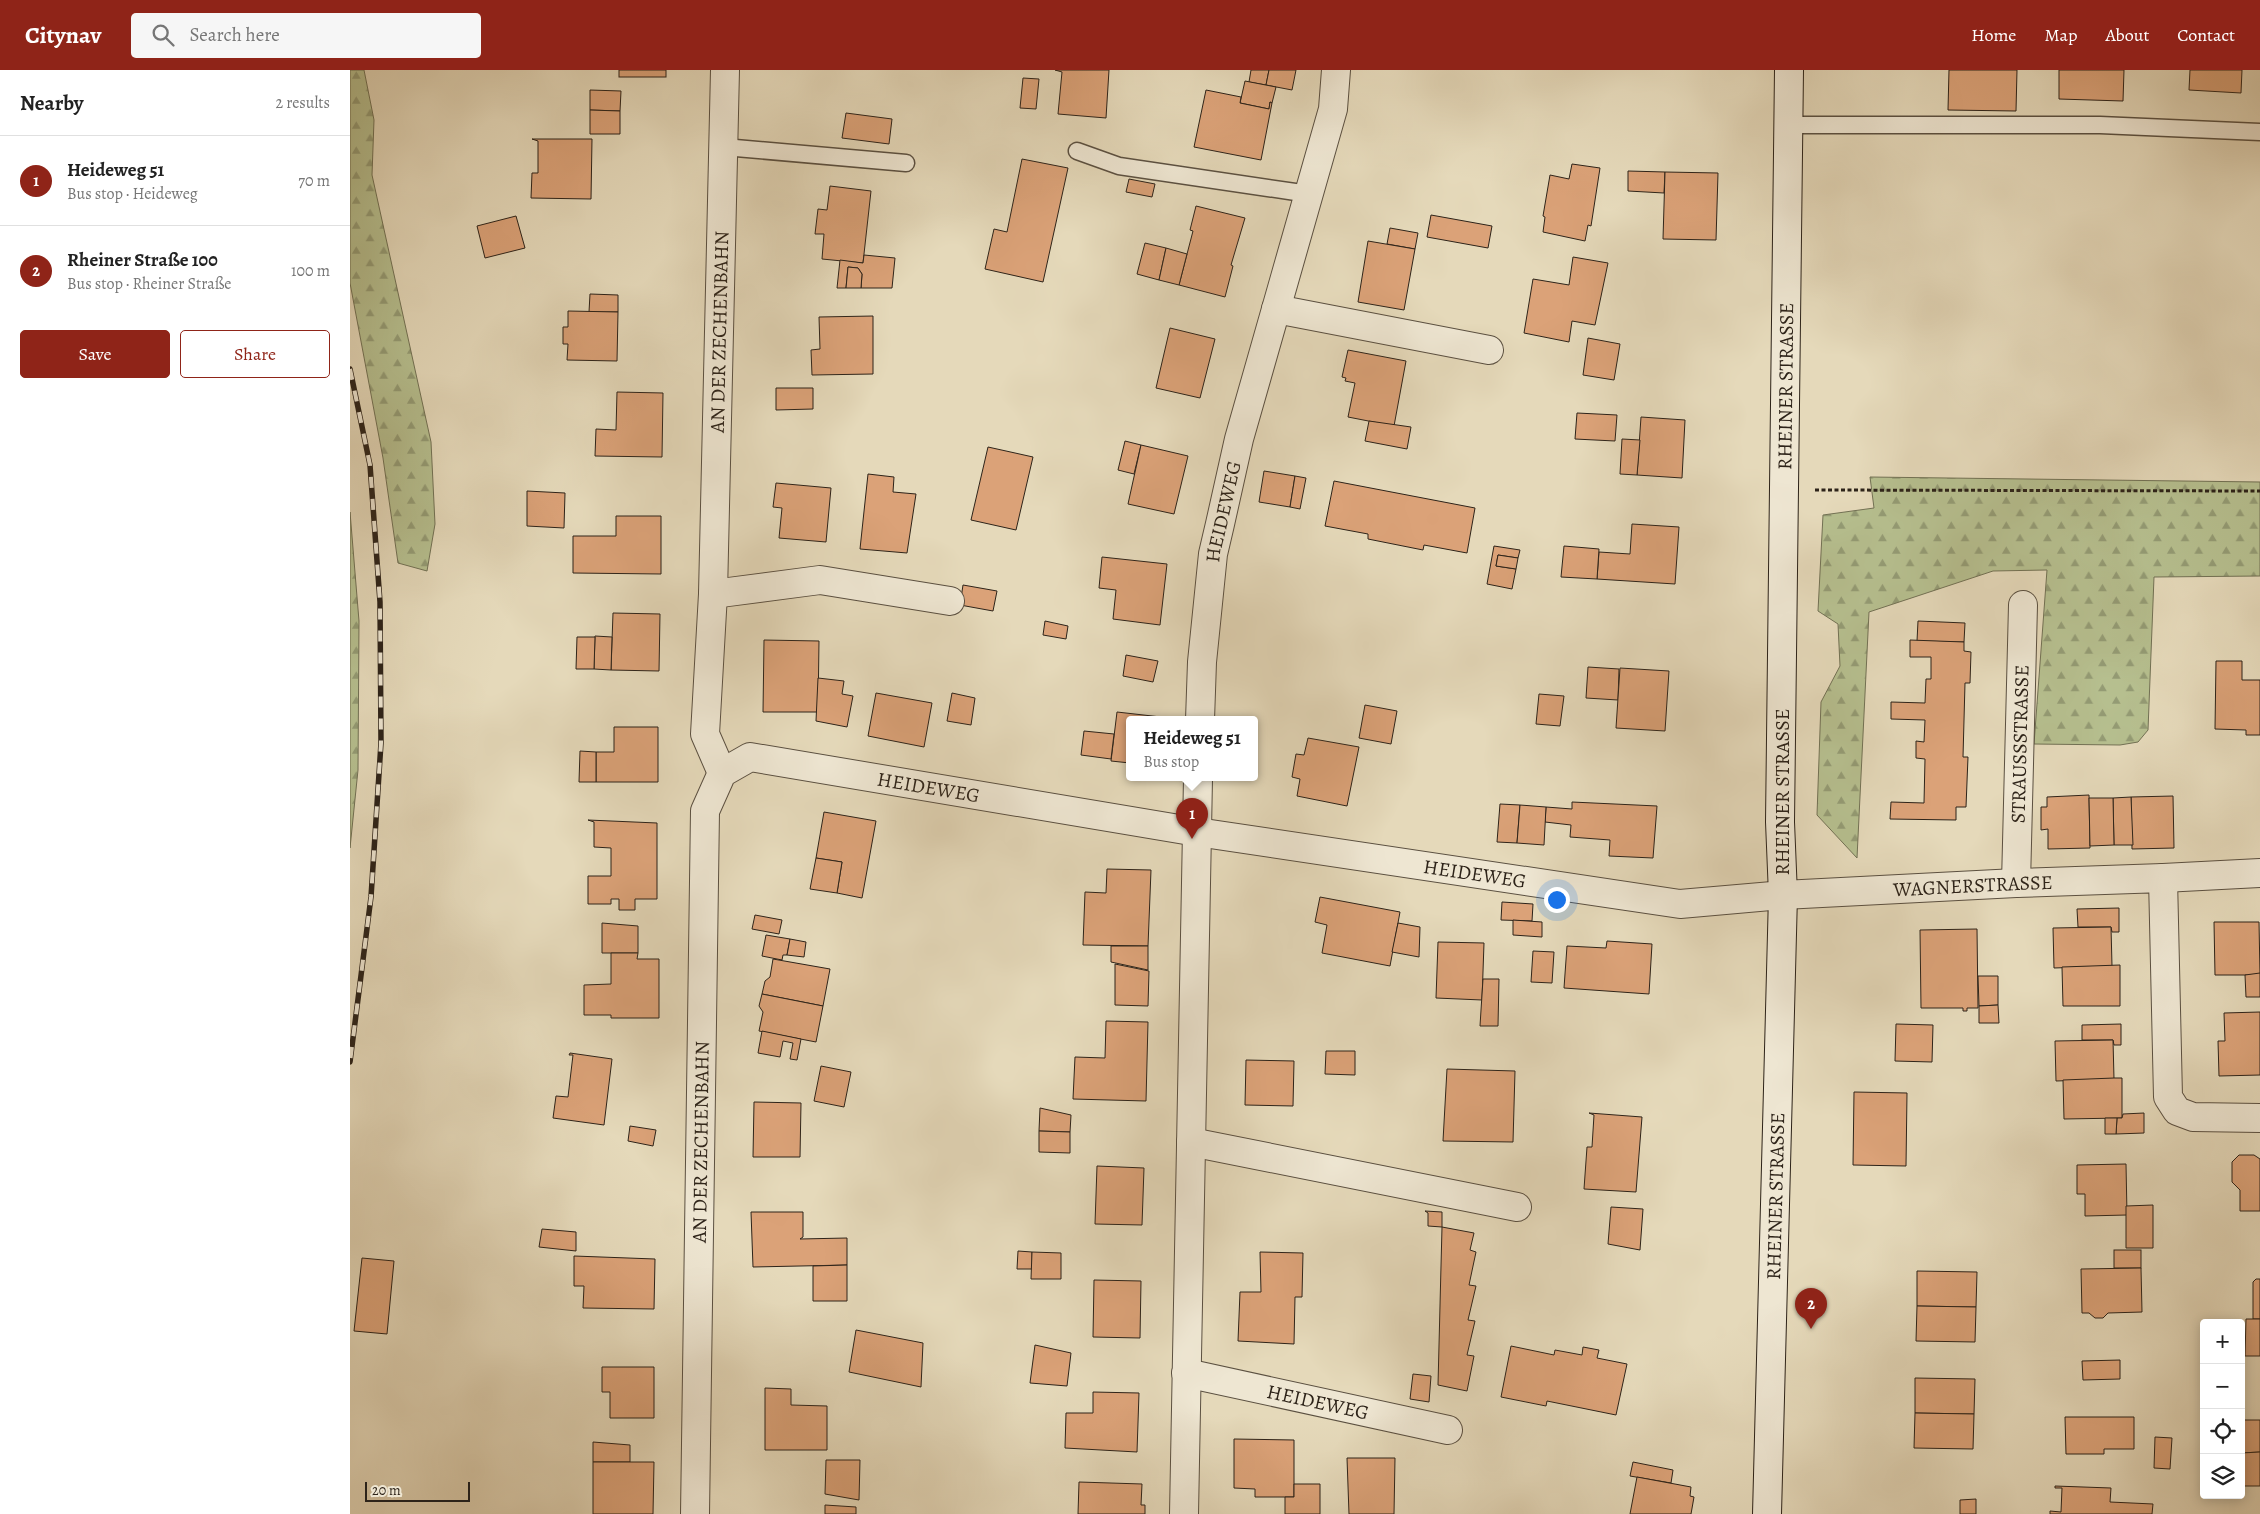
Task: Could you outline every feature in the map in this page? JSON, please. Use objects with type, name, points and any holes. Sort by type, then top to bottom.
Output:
[{"type":"street","name":"AN DER ZECHENBAHN","points":[[695,1514],[704,811],[722,773],[705,734],[713,594],[725,70]]},
{"type":"street","name":"HEIDEWEG","points":[[1200,716],[1202,662],[1214,554],[1239,439],[1333,109],[1336,70]]},
{"type":"street","name":"RHEINER STRASSE","points":[[1767,1514],[1783,895],[1780,822],[1789,70]]},
{"type":"street","points":[[1276,309],[1489,350]]},
{"type":"street","points":[[713,594],[820,580],[950,601]]},
{"type":"street","name":"STRAUSSSTRASSE","points":[[2016,883],[2022,605]]},
{"type":"street","name":"HEIDEWEG","points":[[722,773],[750,757],[1197,832],[1680,904],[1783,895]]},
{"type":"street","points":[[1184,1514],[1198,781]]},
{"type":"street","name":"WAGNERSTRASSE","points":[[1783,895],[2260,873]]},
{"type":"street","points":[[2163,878],[2168,1097],[2177,1110],[2193,1117],[2260,1118]]},
{"type":"street","points":[[1191,1142],[1517,1207]]},
{"type":"street","name":"HEIDEWEG","points":[[1186,1373],[1448,1430]]},
{"type":"lane","points":[[1788,125],[2100,125],[2260,132]]},
{"type":"lane","points":[[724,147],[906,163]]},
{"type":"lane","points":[[1077,151],[1119,166],[1310,194]]},
{"type":"path","points":[[1784,490],[2260,490]]},
{"type":"green space","points":[[350,70],[364,70],[374,120],[372,175],[431,442],[435,524],[427,571],[398,563],[383,458],[350,283]]},
{"type":"green space","points":[[1870,477],[2260,482],[2260,576],[2154,577],[2148,730],[2138,742],[2120,745],[2034,744],[2047,570],[1993,571],[1869,612],[1857,858],[1817,815],[1821,702],[1840,666],[1838,624],[1818,611],[1823,515],[1874,508]]},
{"type":"green space","points":[[350,512],[359,621],[358,770],[350,848]]},
{"type":"building","points":[[619,70],[666,70],[666,77],[619,77]]},
{"type":"building","points":[[1055,70],[1109,70],[1106,118],[1058,114],[1062,72]]},
{"type":"building","points":[[1251,70],[1269,70],[1266,85],[1249,82]]},
{"type":"building","points":[[1269,70],[1296,70],[1292,90],[1266,85]]},
{"type":"building","points":[[1949,70],[2017,70],[2016,111],[1948,110]]},
{"type":"building","points":[[2059,70],[2124,70],[2123,101],[2059,99]]},
{"type":"building","points":[[2190,70],[2242,70],[2241,93],[2189,90]]},
{"type":"building","points":[[1023,78],[1039,79],[1036,109],[1020,108]]},
{"type":"building","points":[[1245,81],[1276,87],[1269,109],[1240,103]]},
{"type":"building","points":[[590,90],[621,91],[620,111],[590,110]]},
{"type":"building","points":[[1206,90],[1241,97],[1240,103],[1269,109],[1270,102],[1272,103],[1261,160],[1194,147]]},
{"type":"building","points":[[590,110],[620,111],[620,134],[590,134]]},
{"type":"building","points":[[846,113],[892,119],[889,144],[842,138]]},
{"type":"building","points":[[532,139],[592,139],[591,199],[531,198],[532,173],[538,173],[538,141]]},
{"type":"building","points":[[1022,159],[1068,168],[1043,282],[985,269],[994,229],[1007,232]]},
{"type":"building","points":[[1572,164],[1600,168],[1591,226],[1588,225],[1585,241],[1543,232],[1545,217],[1543,216],[1550,175],[1569,179]]},
{"type":"building","points":[[1628,171],[1665,172],[1664,193],[1628,191]]},
{"type":"building","points":[[1665,172],[1718,173],[1716,240],[1663,239]]},
{"type":"building","points":[[1129,179],[1155,184],[1152,197],[1126,192]]},
{"type":"building","points":[[830,186],[871,191],[863,263],[822,259],[824,234],[815,234],[818,209],[827,210]]},
{"type":"building","points":[[1196,206],[1245,218],[1231,265],[1233,266],[1225,297],[1179,285],[1193,231],[1190,230]]},
{"type":"building","points":[[1431,215],[1492,226],[1488,248],[1427,237]]},
{"type":"building","points":[[516,216],[525,248],[485,258],[477,226]]},
{"type":"building","points":[[1390,228],[1418,233],[1415,249],[1387,244]]},
{"type":"building","points":[[1368,241],[1415,249],[1404,310],[1358,302]]},
{"type":"building","points":[[1145,243],[1166,248],[1159,280],[1137,274]]},
{"type":"building","points":[[1166,248],[1187,254],[1179,285],[1159,280]]},
{"type":"building","points":[[864,255],[895,258],[892,288],[861,288],[862,274],[858,268],[848,267],[846,288],[837,288],[840,260],[863,263]]},
{"type":"building","points":[[1573,257],[1608,263],[1595,325],[1572,321],[1569,342],[1524,333],[1533,279],[1569,285]]},
{"type":"building","points":[[848,267],[858,268],[862,274],[861,288],[846,288]]},
{"type":"building","points":[[590,294],[618,295],[618,312],[589,312]]},
{"type":"building","points":[[568,311],[618,312],[617,361],[567,360],[568,344],[563,344],[563,327],[568,327]]},
{"type":"building","points":[[873,316],[873,374],[812,375],[811,350],[820,349],[819,317]]},
{"type":"building","points":[[1170,328],[1215,339],[1200,398],[1156,388]]},
{"type":"building","points":[[1588,338],[1620,344],[1614,380],[1583,375]]},
{"type":"building","points":[[1348,350],[1406,361],[1394,426],[1348,417],[1355,383],[1345,381],[1346,378],[1342,377]]},
{"type":"building","points":[[776,388],[813,388],[813,409],[776,410]]},
{"type":"building","points":[[617,392],[663,393],[662,457],[595,456],[596,429],[616,430]]},
{"type":"building","points":[[1577,413],[1617,415],[1615,441],[1575,439]]},
{"type":"building","points":[[1641,417],[1685,420],[1682,478],[1637,475]]},
{"type":"building","points":[[1369,421],[1411,427],[1407,449],[1365,441]]},
{"type":"building","points":[[1622,439],[1640,440],[1637,475],[1620,474]]},
{"type":"building","points":[[1125,441],[1141,445],[1134,474],[1118,470]]},
{"type":"building","points":[[1141,445],[1188,456],[1174,514],[1128,504]]},
{"type":"building","points":[[988,447],[1033,457],[1016,530],[971,520]]},
{"type":"building","points":[[1264,471],[1295,476],[1290,507],[1259,502]]},
{"type":"building","points":[[868,474],[894,477],[893,492],[916,494],[907,553],[860,549]]},
{"type":"building","points":[[1295,476],[1306,478],[1300,509],[1290,507]]},
{"type":"building","points":[[1334,481],[1475,508],[1467,553],[1424,545],[1423,550],[1368,539],[1368,534],[1325,526]]},
{"type":"building","points":[[776,483],[831,488],[826,542],[779,538],[782,508],[773,507]]},
{"type":"building","points":[[527,491],[565,493],[564,528],[527,526]]},
{"type":"building","points":[[616,516],[661,516],[661,574],[573,573],[573,536],[616,536]]},
{"type":"building","points":[[1632,524],[1679,527],[1675,584],[1597,579],[1599,552],[1630,554]]},
{"type":"building","points":[[1494,546],[1520,550],[1518,558],[1498,555],[1496,566],[1516,569],[1512,589],[1487,584]]},
{"type":"building","points":[[1564,546],[1599,549],[1597,579],[1561,577]]},
{"type":"building","points":[[1498,555],[1518,558],[1516,569],[1496,566]]},
{"type":"building","points":[[1102,557],[1167,564],[1160,625],[1113,619],[1116,590],[1099,588]]},
{"type":"building","points":[[963,585],[997,591],[993,611],[960,605]]},
{"type":"building","points":[[613,613],[660,614],[659,671],[611,670]]},
{"type":"building","points":[[1045,621],[1068,626],[1066,639],[1043,635]]},
{"type":"building","points":[[1918,621],[1965,623],[1964,642],[1917,641]]},
{"type":"building","points":[[595,636],[612,637],[611,670],[594,669]]},
{"type":"building","points":[[577,637],[595,637],[594,669],[576,669]]},
{"type":"building","points":[[764,640],[819,641],[818,712],[763,712]]},
{"type":"building","points":[[1910,640],[1964,642],[1964,651],[1971,652],[1970,683],[1965,683],[1963,757],[1968,757],[1966,807],[1956,807],[1956,820],[1890,819],[1891,802],[1924,803],[1925,759],[1916,758],[1916,741],[1924,742],[1925,720],[1891,719],[1891,702],[1925,703],[1926,679],[1931,679],[1931,657],[1910,657]]},
{"type":"building","points":[[1126,655],[1158,661],[1153,682],[1123,676]]},
{"type":"building","points":[[2216,661],[2242,661],[2242,680],[2260,680],[2260,735],[2246,735],[2246,730],[2215,729]]},
{"type":"building","points":[[1588,667],[1619,669],[1618,700],[1586,698]]},
{"type":"building","points":[[1620,668],[1669,671],[1665,731],[1616,728]]},
{"type":"building","points":[[818,678],[844,681],[842,694],[853,696],[847,727],[816,721]]},
{"type":"building","points":[[876,693],[932,703],[924,747],[868,736]]},
{"type":"building","points":[[952,693],[975,698],[971,725],[947,721]]},
{"type":"building","points":[[1539,694],[1564,696],[1560,726],[1536,724]]},
{"type":"building","points":[[1365,705],[1397,711],[1391,744],[1359,738]]},
{"type":"building","points":[[1117,712],[1152,716],[1126,716],[1126,763],[1111,761]]},
{"type":"building","points":[[614,727],[658,727],[658,782],[596,782],[596,752],[614,752]]},
{"type":"building","points":[[1084,731],[1114,734],[1111,759],[1081,755]]},
{"type":"building","points":[[1308,738],[1359,747],[1347,806],[1297,796],[1300,779],[1292,777],[1296,754],[1304,755]]},
{"type":"building","points":[[580,751],[596,752],[596,782],[579,782]]},
{"type":"building","points":[[2089,795],[2090,848],[2048,849],[2048,829],[2041,830],[2041,807],[2047,807],[2047,797]]},
{"type":"building","points":[[2173,796],[2174,848],[2132,849],[2131,797]]},
{"type":"building","points":[[2131,797],[2133,845],[2114,845],[2113,798]]},
{"type":"building","points":[[2089,798],[2113,798],[2114,845],[2090,846]]},
{"type":"building","points":[[1572,802],[1657,806],[1653,858],[1609,856],[1610,840],[1570,837],[1571,825],[1545,822],[1546,807],[1572,809]]},
{"type":"building","points":[[1500,804],[1520,805],[1517,843],[1497,842]]},
{"type":"building","points":[[1520,805],[1546,807],[1544,845],[1517,843]]},
{"type":"building","points":[[824,812],[876,821],[862,898],[837,893],[842,862],[816,858]]},
{"type":"building","points":[[588,820],[657,823],[657,899],[635,899],[635,910],[619,910],[619,899],[611,899],[611,904],[588,904],[588,876],[611,876],[611,848],[594,847],[594,822]]},
{"type":"building","points":[[816,858],[842,862],[837,893],[810,889]]},
{"type":"building","points":[[1107,869],[1151,870],[1148,946],[1083,945],[1085,892],[1106,893]]},
{"type":"building","points":[[1320,897],[1400,912],[1390,966],[1322,953],[1327,925],[1315,922]]},
{"type":"building","points":[[1502,902],[1533,904],[1532,921],[1501,920]]},
{"type":"building","points":[[2119,908],[2119,932],[2112,932],[2111,927],[2078,927],[2077,909]]},
{"type":"building","points":[[755,915],[782,920],[779,934],[752,929]]},
{"type":"building","points":[[1513,920],[1542,922],[1542,937],[1513,935]]},
{"type":"building","points":[[2214,922],[2259,922],[2260,975],[2215,975]]},
{"type":"building","points":[[602,923],[638,926],[638,953],[602,953]]},
{"type":"building","points":[[1398,923],[1420,927],[1419,957],[1392,952]]},
{"type":"building","points":[[2111,927],[2112,966],[2054,968],[2053,928]]},
{"type":"building","points":[[1977,929],[1978,1008],[1967,1008],[1967,1011],[1963,1011],[1963,1008],[1921,1008],[1920,930]]},
{"type":"building","points":[[766,935],[790,939],[787,955],[783,955],[782,960],[762,956]]},
{"type":"building","points":[[790,939],[806,942],[804,957],[787,955]]},
{"type":"building","points":[[1607,941],[1652,944],[1649,994],[1564,988],[1567,946],[1606,948]]},
{"type":"building","points":[[1438,942],[1484,943],[1482,1000],[1436,998]]},
{"type":"building","points":[[1111,946],[1148,946],[1148,970],[1111,962]]},
{"type":"building","points":[[1533,951],[1554,952],[1552,983],[1531,982]]},
{"type":"building","points":[[611,953],[638,953],[637,959],[659,959],[659,1018],[611,1018],[611,1015],[584,1015],[584,985],[611,984]]},
{"type":"building","points":[[773,959],[830,969],[823,1006],[762,994],[765,981],[770,977]]},
{"type":"building","points":[[1115,964],[1149,971],[1148,1006],[1115,1005]]},
{"type":"building","points":[[2120,965],[2120,1006],[2063,1006],[2062,967]]},
{"type":"building","points":[[2260,973],[2260,997],[2246,997],[2245,975]]},
{"type":"building","points":[[1978,976],[1998,976],[1998,1005],[1979,1006]]},
{"type":"building","points":[[1483,979],[1499,979],[1498,1026],[1480,1026]]},
{"type":"building","points":[[762,994],[823,1006],[816,1042],[759,1031],[763,1012],[759,1006]]},
{"type":"building","points":[[1998,1005],[1999,1023],[1979,1023],[1979,1006]]},
{"type":"building","points":[[2260,1012],[2260,1075],[2219,1076],[2218,1041],[2225,1041],[2224,1013]]},
{"type":"building","points":[[1106,1021],[1148,1022],[1146,1101],[1073,1099],[1075,1057],[1105,1058]]},
{"type":"building","points":[[1896,1024],[1933,1025],[1932,1062],[1895,1061]]},
{"type":"building","points":[[2121,1024],[2121,1045],[2114,1045],[2113,1040],[2082,1040],[2082,1025]]},
{"type":"building","points":[[762,1031],[801,1039],[797,1060],[790,1059],[793,1043],[783,1041],[780,1057],[758,1053]]},
{"type":"building","points":[[2113,1040],[2114,1079],[2056,1081],[2055,1041]]},
{"type":"building","points":[[1326,1051],[1355,1051],[1355,1075],[1325,1074]]},
{"type":"building","points":[[570,1053],[612,1059],[604,1125],[553,1118],[556,1096],[568,1097],[573,1055],[569,1055]]},
{"type":"building","points":[[1246,1060],[1294,1061],[1293,1106],[1245,1105]]},
{"type":"building","points":[[821,1066],[851,1072],[844,1107],[814,1101]]},
{"type":"building","points":[[1447,1069],[1515,1071],[1513,1142],[1443,1141]]},
{"type":"building","points":[[2122,1078],[2122,1118],[2064,1119],[2063,1080]]},
{"type":"building","points":[[1854,1092],[1907,1093],[1906,1166],[1853,1165]]},
{"type":"building","points":[[754,1102],[801,1103],[800,1157],[753,1157]]},
{"type":"building","points":[[1040,1108],[1071,1115],[1070,1132],[1039,1131]]},
{"type":"building","points":[[1589,1113],[1642,1117],[1636,1192],[1584,1189],[1587,1147],[1592,1147],[1594,1115]]},
{"type":"building","points":[[2144,1113],[2144,1133],[2116,1134],[2117,1118],[2122,1118],[2123,1114]]},
{"type":"building","points":[[2105,1118],[2117,1118],[2116,1134],[2105,1134]]},
{"type":"building","points":[[630,1126],[656,1130],[653,1146],[628,1141]]},
{"type":"building","points":[[1039,1131],[1070,1132],[1070,1153],[1039,1152]]},
{"type":"building","points":[[2239,1155],[2254,1155],[2260,1159],[2260,1211],[2240,1211],[2240,1190],[2232,1182],[2232,1162]]},
{"type":"building","points":[[2126,1164],[2127,1215],[2085,1216],[2085,1194],[2077,1194],[2077,1165]]},
{"type":"building","points":[[1097,1166],[1144,1168],[1142,1225],[1095,1224]]},
{"type":"building","points":[[2153,1205],[2153,1248],[2126,1248],[2126,1206]]},
{"type":"building","points":[[1611,1207],[1643,1209],[1640,1250],[1608,1244]]},
{"type":"building","points":[[1425,1211],[1442,1212],[1442,1227],[1428,1226],[1428,1213]]},
{"type":"building","points":[[751,1212],[803,1212],[803,1237],[800,1239],[847,1238],[847,1265],[753,1267]]},
{"type":"building","points":[[1442,1227],[1474,1233],[1470,1250],[1476,1252],[1469,1285],[1476,1286],[1468,1320],[1475,1321],[1467,1355],[1474,1356],[1467,1391],[1438,1385]]},
{"type":"building","points":[[542,1229],[576,1232],[576,1251],[539,1247]]},
{"type":"building","points":[[2114,1250],[2141,1250],[2141,1268],[2114,1268]]},
{"type":"building","points":[[1018,1251],[1032,1252],[1032,1269],[1017,1269]]},
{"type":"building","points":[[1032,1252],[1061,1253],[1061,1279],[1031,1279]]},
{"type":"building","points":[[1260,1252],[1303,1253],[1302,1297],[1295,1297],[1294,1344],[1238,1341],[1240,1292],[1261,1292]]},
{"type":"building","points":[[574,1256],[655,1259],[654,1309],[583,1308],[584,1286],[574,1286]]},
{"type":"building","points":[[362,1258],[394,1261],[387,1334],[354,1331]]},
{"type":"building","points":[[847,1265],[847,1301],[813,1301],[813,1266]]},
{"type":"building","points":[[2141,1268],[2142,1312],[2108,1313],[2103,1318],[2095,1318],[2089,1313],[2082,1313],[2081,1269]]},
{"type":"building","points":[[1917,1271],[1977,1272],[1976,1307],[1917,1306]]},
{"type":"building","points":[[2256,1279],[2260,1279],[2260,1319],[2253,1319],[2253,1282]]},
{"type":"building","points":[[1094,1280],[1141,1281],[1140,1338],[1093,1337]]},
{"type":"building","points":[[1917,1306],[1976,1307],[1975,1342],[1916,1341]]},
{"type":"building","points":[[2246,1319],[2260,1319],[2260,1356],[2245,1356]]},
{"type":"building","points":[[856,1330],[923,1343],[921,1387],[849,1372]]},
{"type":"building","points":[[1035,1345],[1071,1353],[1067,1386],[1030,1383]]},
{"type":"building","points":[[1511,1346],[1554,1355],[1555,1350],[1582,1355],[1583,1347],[1599,1350],[1597,1358],[1627,1364],[1616,1415],[1547,1401],[1546,1406],[1501,1397]]},
{"type":"building","points":[[2120,1360],[2120,1379],[2083,1380],[2082,1361]]},
{"type":"building","points":[[602,1367],[654,1367],[654,1418],[610,1418],[610,1392],[602,1392]]},
{"type":"building","points":[[1413,1374],[1431,1376],[1429,1402],[1410,1399]]},
{"type":"building","points":[[1915,1378],[1975,1379],[1974,1414],[1915,1413]]},
{"type":"building","points":[[765,1388],[791,1389],[791,1405],[827,1406],[827,1450],[765,1450]]},
{"type":"building","points":[[1093,1392],[1139,1393],[1137,1452],[1065,1448],[1066,1413],[1093,1413]]},
{"type":"building","points":[[1915,1413],[1974,1414],[1973,1449],[1914,1448]]},
{"type":"building","points":[[2065,1417],[2134,1417],[2134,1449],[2104,1449],[2104,1454],[2066,1454]]},
{"type":"building","points":[[2245,1420],[2260,1420],[2260,1452],[2245,1453]]},
{"type":"building","points":[[2155,1437],[2172,1438],[2170,1469],[2154,1468]]},
{"type":"building","points":[[1234,1439],[1294,1440],[1294,1497],[1255,1497],[1255,1489],[1234,1488]]},
{"type":"building","points":[[593,1442],[630,1445],[630,1462],[593,1462]]},
{"type":"building","points":[[2260,1452],[2260,1486],[2245,1486],[2245,1453]]},
{"type":"building","points":[[1347,1458],[1395,1458],[1394,1514],[1349,1514]]},
{"type":"building","points":[[826,1460],[860,1460],[859,1500],[825,1494]]},
{"type":"building","points":[[593,1462],[654,1462],[653,1514],[593,1514]]},
{"type":"building","points":[[1633,1462],[1673,1470],[1671,1483],[1630,1476]]},
{"type":"building","points":[[1637,1477],[1691,1487],[1690,1496],[1694,1497],[1691,1514],[1630,1514]]},
{"type":"building","points":[[1079,1482],[1142,1484],[1141,1505],[1145,1505],[1145,1514],[1078,1514]]},
{"type":"building","points":[[1294,1484],[1320,1484],[1320,1514],[1285,1514],[1285,1497],[1294,1497]]},
{"type":"building","points":[[2055,1486],[2111,1488],[2110,1502],[2153,1504],[2152,1514],[2050,1514],[2050,1511],[2061,1512],[2062,1488],[2055,1488]]},
{"type":"building","points":[[1976,1499],[1976,1514],[1960,1514],[1960,1500]]},
{"type":"building","points":[[825,1505],[856,1507],[856,1514],[825,1514]]},
{"type":"railway","points":[[350,369],[370,465],[380,602],[381,743],[371,897],[350,1062]]},
{"type":"place","name":"Heideweg 51","points":[[1192,839]]},
{"type":"place","name":"Rheiner Straße 100","points":[[1811,1329]]}]
